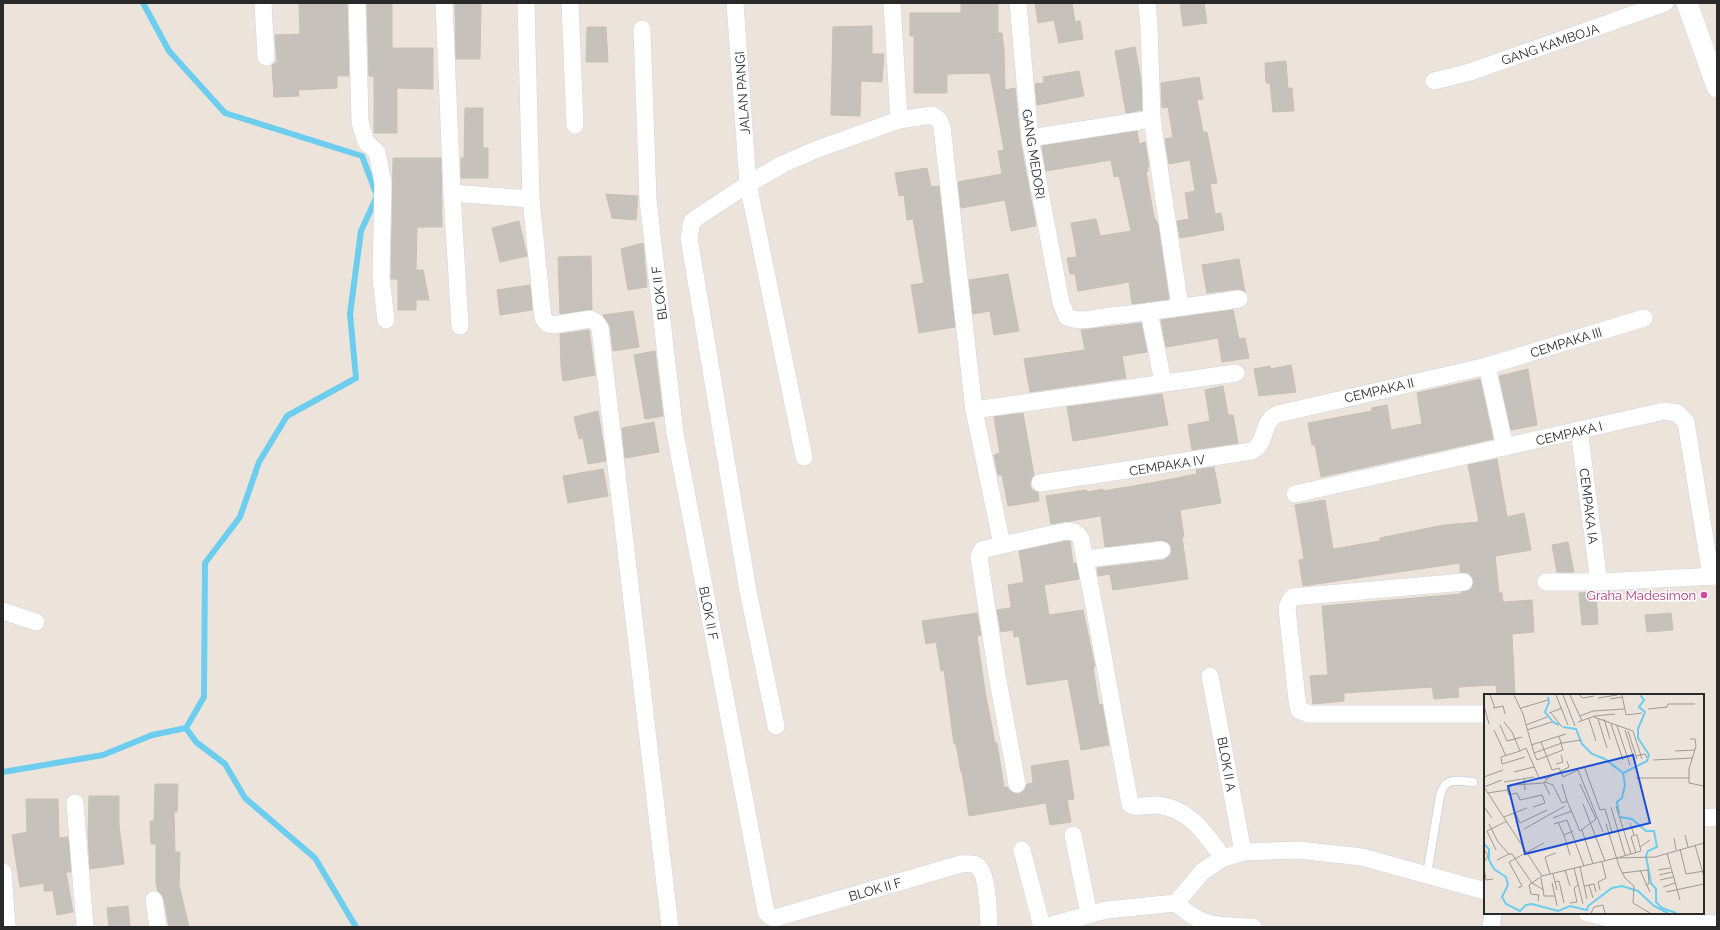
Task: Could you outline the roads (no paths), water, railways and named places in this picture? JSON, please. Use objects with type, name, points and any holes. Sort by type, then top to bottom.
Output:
[{"type":"street","points":[[263,3],[266,57]]},
{"type":"street","points":[[357,3],[360,122],[366,142],[377,152],[383,183],[381,278],[386,320]]},
{"type":"street","points":[[444,3],[452,193],[460,326]]},
{"type":"street","points":[[526,3],[531,199],[543,318],[548,324],[553,325],[590,319],[596,322],[600,328],[670,927]]},
{"type":"street","points":[[570,3],[575,125]]},
{"type":"street","name":"JALAN PANGI","points":[[735,3],[748,184],[804,457]]},
{"type":"street","points":[[892,3],[898,120]]},
{"type":"street","name":"GANG MEDORI","points":[[1018,3],[1030,138],[1061,303],[1067,317],[1076,320],[1149,312]]},
{"type":"street","points":[[1147,3],[1150,26],[1152,119],[1180,307]]},
{"type":"street","name":"GANG KAMBOJA","points":[[1434,81],[1470,72],[1665,3]]},
{"type":"street","points":[[1687,3],[1717,87]]},
{"type":"street","name":"BLOK II F","points":[[642,29],[648,200],[676,433],[766,912],[775,918],[960,864],[972,864],[978,866],[985,881],[989,927]]},
{"type":"street","points":[[776,726],[748,592],[688,238],[692,222],[748,184],[783,164],[815,150],[898,120],[932,115],[939,120],[942,127],[974,410],[1002,545]]},
{"type":"street","points":[[1030,138],[1152,119]]},
{"type":"street","points":[[452,193],[531,199]]},
{"type":"street","points":[[1163,382],[1149,312],[1239,299]]},
{"type":"street","name":"CEMPAKA III","points":[[1487,366],[1644,318]]},
{"type":"street","points":[[1487,366],[1505,447]]},
{"type":"street","name":"CEMPAKA II","points":[[1272,416],[1487,366]]},
{"type":"street","points":[[974,410],[1163,382],[1236,373]]},
{"type":"street","name":"CEMPAKA I","points":[[1296,494],[1664,411],[1677,413],[1686,422],[1714,576]]},
{"type":"street","name":"CEMPAKA IV","points":[[1040,484],[1252,452],[1259,447],[1269,420],[1272,416]]},
{"type":"street","name":"CEMPAKA IA","points":[[1580,430],[1599,582]]},
{"type":"street","points":[[1017,784],[997,675],[979,556],[982,550],[1072,531],[1078,534],[1081,539],[1130,804],[1136,806],[1164,806],[1187,816],[1203,830],[1223,858]]},
{"type":"street","points":[[1085,559],[1162,550]]},
{"type":"street","points":[[1546,582],[1599,582],[1714,576]]},
{"type":"street","points":[[1464,582],[1293,597],[1287,608],[1297,700],[1299,710],[1308,714],[1484,714]]},
{"type":"street","points":[[3,610],[36,622]]},
{"type":"street","name":"BLOK II A","points":[[1210,676],[1242,852]]},
{"type":"street","points":[[75,803],[85,927]]},
{"type":"street","points":[[1704,818],[1717,817]]},
{"type":"street","points":[[1073,835],[1089,915]]},
{"type":"street","points":[[1022,850],[1042,927]]},
{"type":"street","points":[[1045,927],[1112,909],[1176,903],[1203,871],[1223,858],[1242,852],[1298,850],[1362,857],[1484,890]]},
{"type":"street","points":[[3,872],[7,927]]},
{"type":"street","points":[[154,900],[158,927]]},
{"type":"street","points":[[1176,903],[1199,922],[1213,925],[1253,927]]},
{"type":"street","points":[[1491,927],[1493,914]]},
{"type":"street","points":[[1591,914],[1613,919],[1717,924]]},
{"type":"lane","points":[[1427,874],[1443,785],[1445,782],[1450,781],[1473,782]]},
{"type":"waterway","points":[[3,772],[103,755],[152,735],[186,728],[204,697],[205,563],[240,517],[259,462],[287,416],[356,378],[350,314],[361,231],[377,196],[362,156],[225,113],[169,51],[143,3]]},
{"type":"waterway","points":[[186,728],[196,742],[225,764],[245,798],[315,858],[356,927]]},
{"type":"place","name":"Graha Madesimon","points":[[1704,595]]}]
